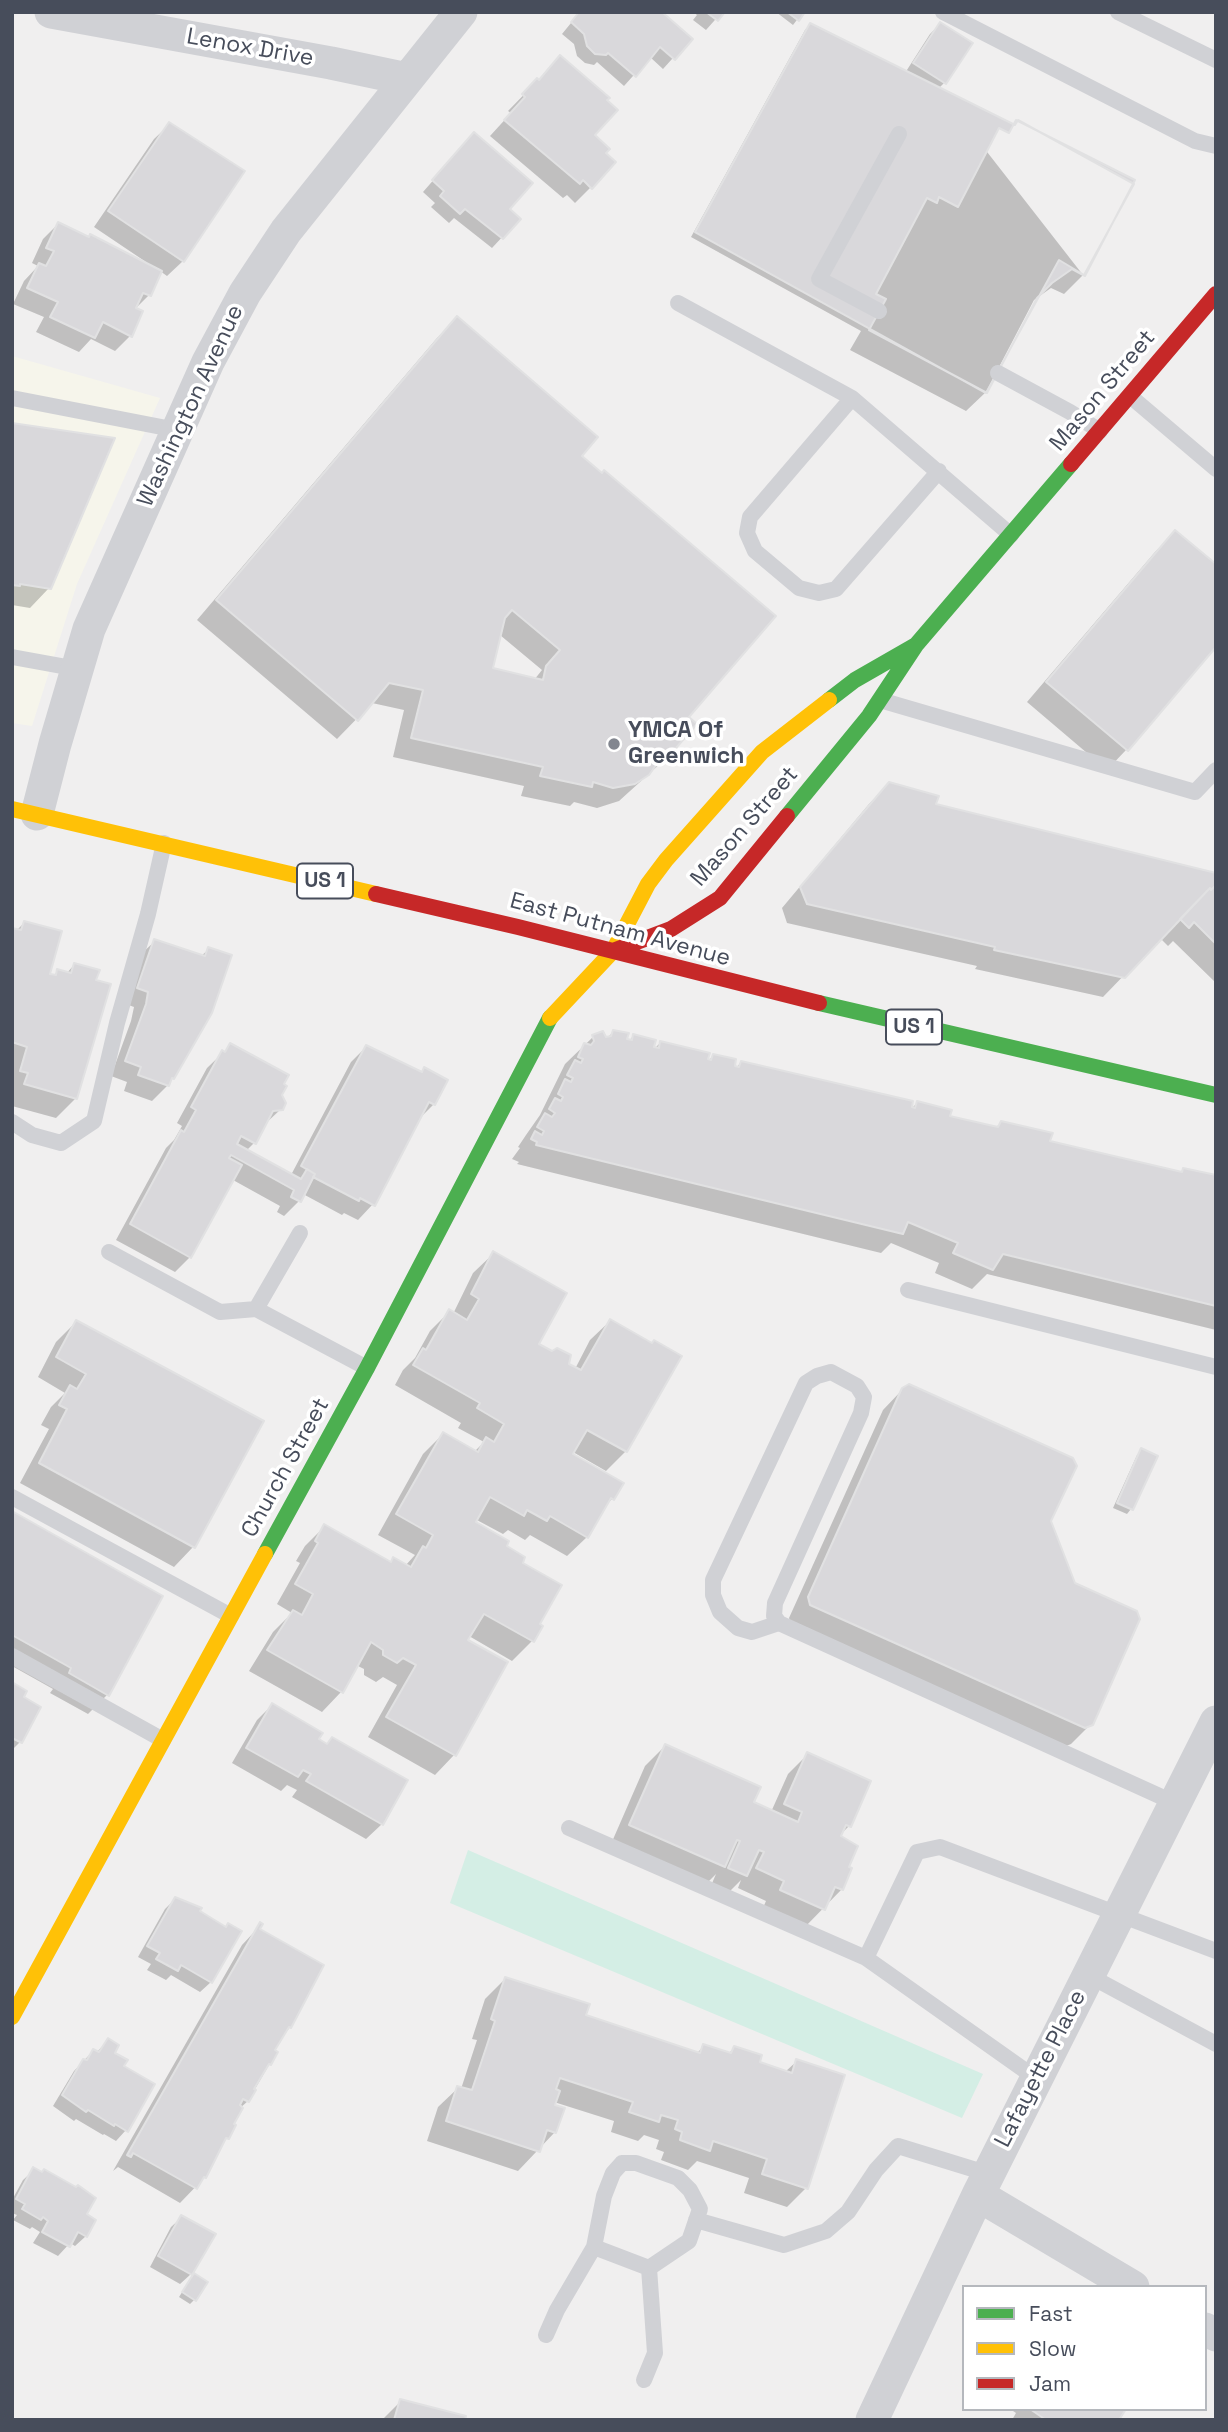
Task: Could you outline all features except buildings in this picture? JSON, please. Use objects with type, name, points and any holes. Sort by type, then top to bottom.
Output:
[{"type":"street","name":"Lenox Drive","points":[[51,12],[407,79]]},
{"type":"street","name":"Washington Avenue","points":[[24,812],[78,668],[89,629],[208,362],[245,293],[279,241],[461,12]]},
{"type":"street","name":"Mason Street","points":[[613,951],[671,929],[720,898],[869,716],[916,645],[1214,301]]},
{"type":"street","name":"Mason Street","points":[[613,951],[648,884],[762,752],[855,680],[916,645]]},
{"type":"street","name":"East Putnam Avenue","points":[[24,812],[613,951],[888,1021],[1216,1095]]},
{"type":"street","name":"Church Street","points":[[12,2017],[367,1368],[535,1042],[547,1021],[613,951]]},
{"type":"street","name":"Lafayette Place","points":[[872,2420],[983,2184],[1216,1722]]},
{"type":"street","points":[[983,2184],[1130,2285]]},
{"type":"lane","points":[[943,12],[1195,141],[1216,146]]},
{"type":"lane","points":[[1118,12],[1216,60]]},
{"type":"lane","points":[[879,311],[819,279],[899,134]]},
{"type":"lane","points":[[678,303],[852,398],[1011,535]]},
{"type":"lane","points":[[998,373],[1100,431]]},
{"type":"lane","points":[[1130,396],[1216,469]]},
{"type":"lane","points":[[12,398],[177,430]]},
{"type":"lane","points":[[852,398],[750,517],[747,533],[755,551],[799,588],[819,593],[836,589],[939,471]]},
{"type":"lane","points":[[12,657],[78,668]]},
{"type":"lane","points":[[880,700],[1195,792],[1216,770]]},
{"type":"lane","points":[[12,1122],[32,1135],[61,1143],[94,1121],[164,843]]},
{"type":"lane","points":[[256,1309],[300,1233]]},
{"type":"lane","points":[[108,1252],[220,1312],[256,1309],[367,1368]]},
{"type":"lane","points":[[908,1290],[1216,1367]]},
{"type":"lane","points":[[779,1623],[752,1632],[737,1628],[720,1612],[713,1595],[713,1580],[806,1383],[831,1372],[857,1386],[864,1397],[861,1413],[775,1603],[774,1616],[779,1623],[1175,1803]]},
{"type":"lane","points":[[12,1497],[231,1616]]},
{"type":"lane","points":[[12,1656],[163,1740]]},
{"type":"lane","points":[[569,1828],[866,1958],[1037,2079]]},
{"type":"lane","points":[[866,1958],[917,1852],[940,1847],[1216,1951]]},
{"type":"lane","points":[[1088,1975],[1216,2044]]},
{"type":"lane","points":[[696,2220],[783,2245],[825,2231],[848,2212],[876,2170],[898,2146],[983,2184]]},
{"type":"lane","points":[[546,2335],[557,2310],[594,2247],[604,2196],[622,2163],[636,2163],[678,2178],[690,2190],[700,2210],[689,2241],[649,2268]]},
{"type":"lane","points":[[594,2247],[649,2268]]},
{"type":"lane","points":[[644,2380],[655,2353],[649,2268]]},
{"type":"shaded area","points":[[12,356],[160,398],[77,584],[32,726],[12,723]]},
{"type":"green space","points":[[468,1850],[983,2074],[962,2118],[450,1903]]},
{"type":"traffic: fast","points":[[787,816],[869,716],[916,645],[1071,464]]},
{"type":"traffic: fast","points":[[829,700],[855,680],[916,645]]},
{"type":"traffic: fast","points":[[819,1003],[1216,1095]]},
{"type":"traffic: fast","points":[[265,1554],[367,1368],[550,1018]]},
{"type":"traffic: slow","points":[[550,1018],[613,951],[648,884],[666,860],[762,752],[829,700]]},
{"type":"traffic: slow","points":[[12,809],[376,894]]},
{"type":"traffic: slow","points":[[12,2017],[265,1554]]},
{"type":"traffic: jam","points":[[1071,464],[1216,294]]},
{"type":"traffic: jam","points":[[613,951],[671,929],[720,898],[787,816]]},
{"type":"traffic: jam","points":[[376,894],[819,1003]]},
{"type":"place","name":"YMCA Of Greenwich","points":[[614,744]]}]
